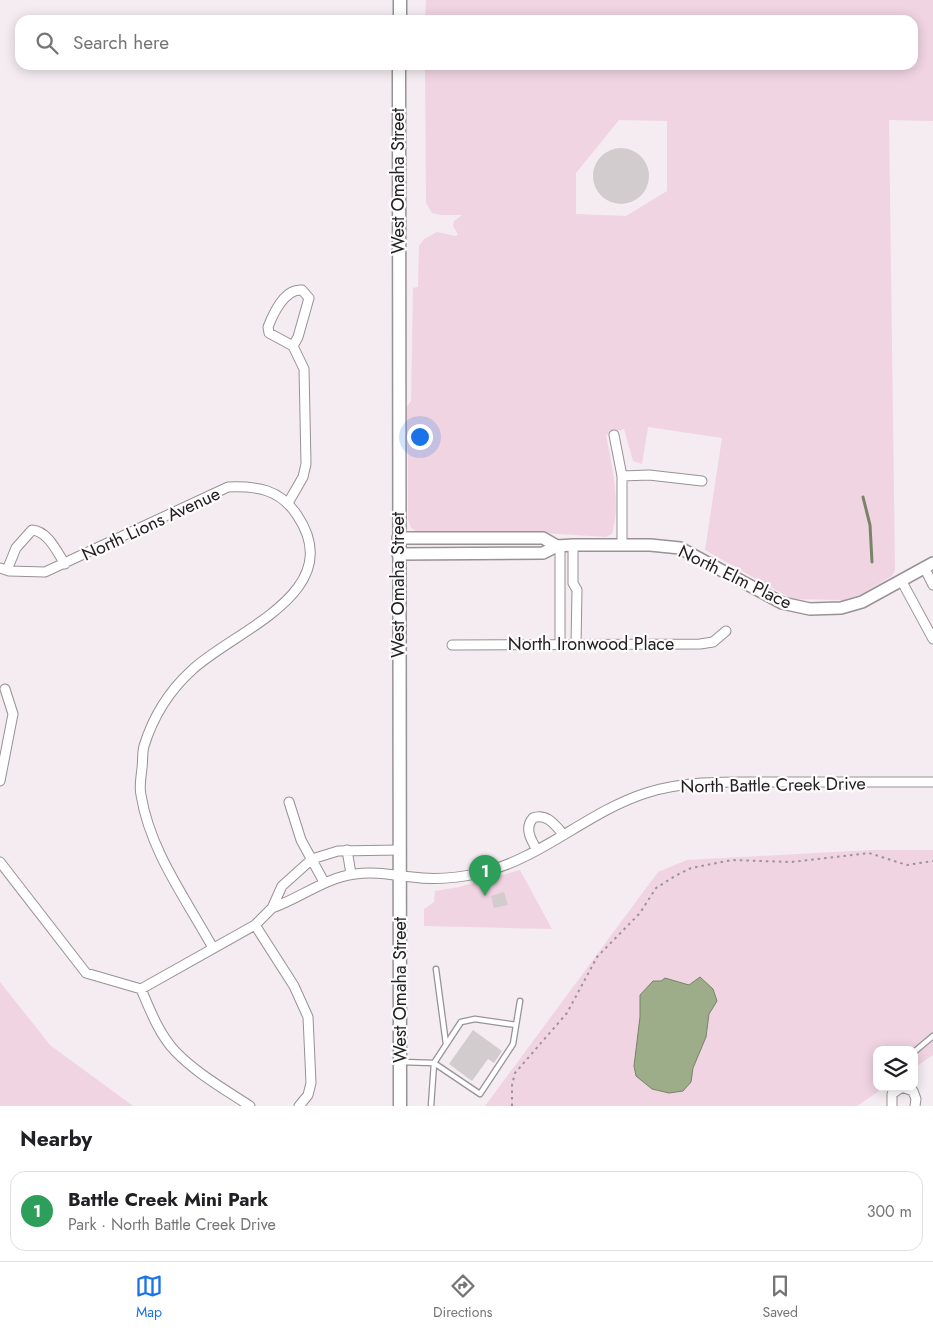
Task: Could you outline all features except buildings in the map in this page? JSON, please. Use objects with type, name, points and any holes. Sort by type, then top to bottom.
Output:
[{"type":"main road","points":[[400,0],[400,15]]},
{"type":"main road","name":"West Omaha Street","points":[[399,70],[400,1106]]},
{"type":"street","points":[[213,948],[151,838],[140,793],[144,747],[162,704],[192,669],[280,607],[297,591],[307,570],[310,548],[304,525],[290,505],[303,477],[306,464],[304,369],[293,346],[269,333],[268,327],[287,296],[293,291],[302,290],[309,298],[308,307],[293,346]]},
{"type":"street","points":[[614,436],[622,476],[622,546]]},
{"type":"street","points":[[622,476],[649,475],[702,481]]},
{"type":"street","name":"North Lions Avenue","points":[[65,564],[47,538],[41,532],[32,530],[27,533],[16,548],[4,569],[45,572],[65,564],[228,487],[251,486],[273,492],[290,505]]},
{"type":"street","name":"North Elm Place","points":[[398,538],[544,538],[558,546]]},
{"type":"street","name":"North Elm Place","points":[[398,554],[544,553],[558,546],[573,545],[680,548],[775,600],[801,608],[830,608],[853,605],[875,597],[929,565]]},
{"type":"street","points":[[573,545],[574,583],[576,590],[576,644]]},
{"type":"street","points":[[558,546],[560,644]]},
{"type":"street","points":[[929,565],[933,585]]},
{"type":"street","points":[[901,580],[933,639]]},
{"type":"street","name":"North Ironwood Place","points":[[452,645],[700,644],[713,642],[726,631]]},
{"type":"street","points":[[0,781],[13,714],[5,689]]},
{"type":"street","name":"North Battle Creek Drive","points":[[272,908],[286,903],[324,882],[351,874],[387,873],[448,878],[479,874],[508,865],[593,816],[629,799],[687,784],[718,782],[933,782]]},
{"type":"street","points":[[289,802],[301,840],[324,882]]},
{"type":"street","points":[[536,850],[528,829],[533,818],[539,816],[550,820],[563,834]]},
{"type":"street","points":[[347,850],[351,874]]},
{"type":"street","name":"North Battle Creek Drive","points":[[141,990],[255,925],[272,908],[282,886],[312,859],[330,852],[347,850],[399,850]]},
{"type":"street","points":[[0,862],[86,973],[141,990],[156,1022],[174,1050],[200,1073],[250,1106]]},
{"type":"street","points":[[255,925],[294,986],[308,1017],[311,1084],[308,1095],[299,1106]]},
{"type":"street","points":[[892,1106],[892,1094],[902,1087],[913,1091],[916,1099],[915,1106]]},
{"type":"lane","points":[[436,969],[446,1044]]},
{"type":"lane","points":[[400,1062],[434,1063],[480,1094],[513,1044],[520,1001]]},
{"type":"lane","points":[[431,1106],[434,1063],[461,1022],[475,1019],[516,1025]]},
{"type":"lane","points":[[918,1049],[933,1036]]},
{"type":"path","points":[[512,1106],[512,1084],[515,1073],[567,1013],[596,957],[640,913],[656,888],[674,876],[692,868],[732,860],[777,863],[869,853],[912,866],[933,860]]},
{"type":"shaded area","points":[[426,0],[933,0],[933,121],[889,120],[895,570],[892,576],[860,595],[844,600],[792,599],[705,550],[722,438],[648,427],[642,464],[633,461],[624,429],[606,435],[615,484],[616,510],[612,534],[606,537],[543,533],[419,533],[411,528],[408,519],[408,452],[404,411],[411,401],[413,288],[418,287],[419,246],[424,239],[437,232],[456,236],[458,234],[453,226],[454,221],[462,215],[432,213],[426,203],[425,70],[918,70],[918,15],[425,15]],"holes":[[[619,120],[667,121],[667,191],[626,216],[576,214],[576,173]]]},
{"type":"shaded area","points":[[870,850],[933,850],[933,1055],[918,1065],[918,1046],[873,1046],[873,1091],[879,1091],[857,1106],[485,1106],[658,872],[687,860]]},
{"type":"shaded area","points":[[520,870],[552,929],[424,926],[424,909],[434,902],[435,891],[459,887]]},
{"type":"shaded area","points":[[700,977],[713,989],[717,1001],[709,1014],[706,1037],[693,1068],[691,1082],[683,1091],[669,1093],[652,1089],[636,1076],[634,1066],[640,1017],[640,995],[653,981],[661,981],[665,978],[689,985]]},
{"type":"shaded area","points":[[0,982],[50,1045],[133,1106],[0,1106]]},
{"type":"waterway","points":[[863,497],[870,525],[872,562]]},
{"type":"place","name":"Battle Creek Mini Park","points":[[485,896]]}]
